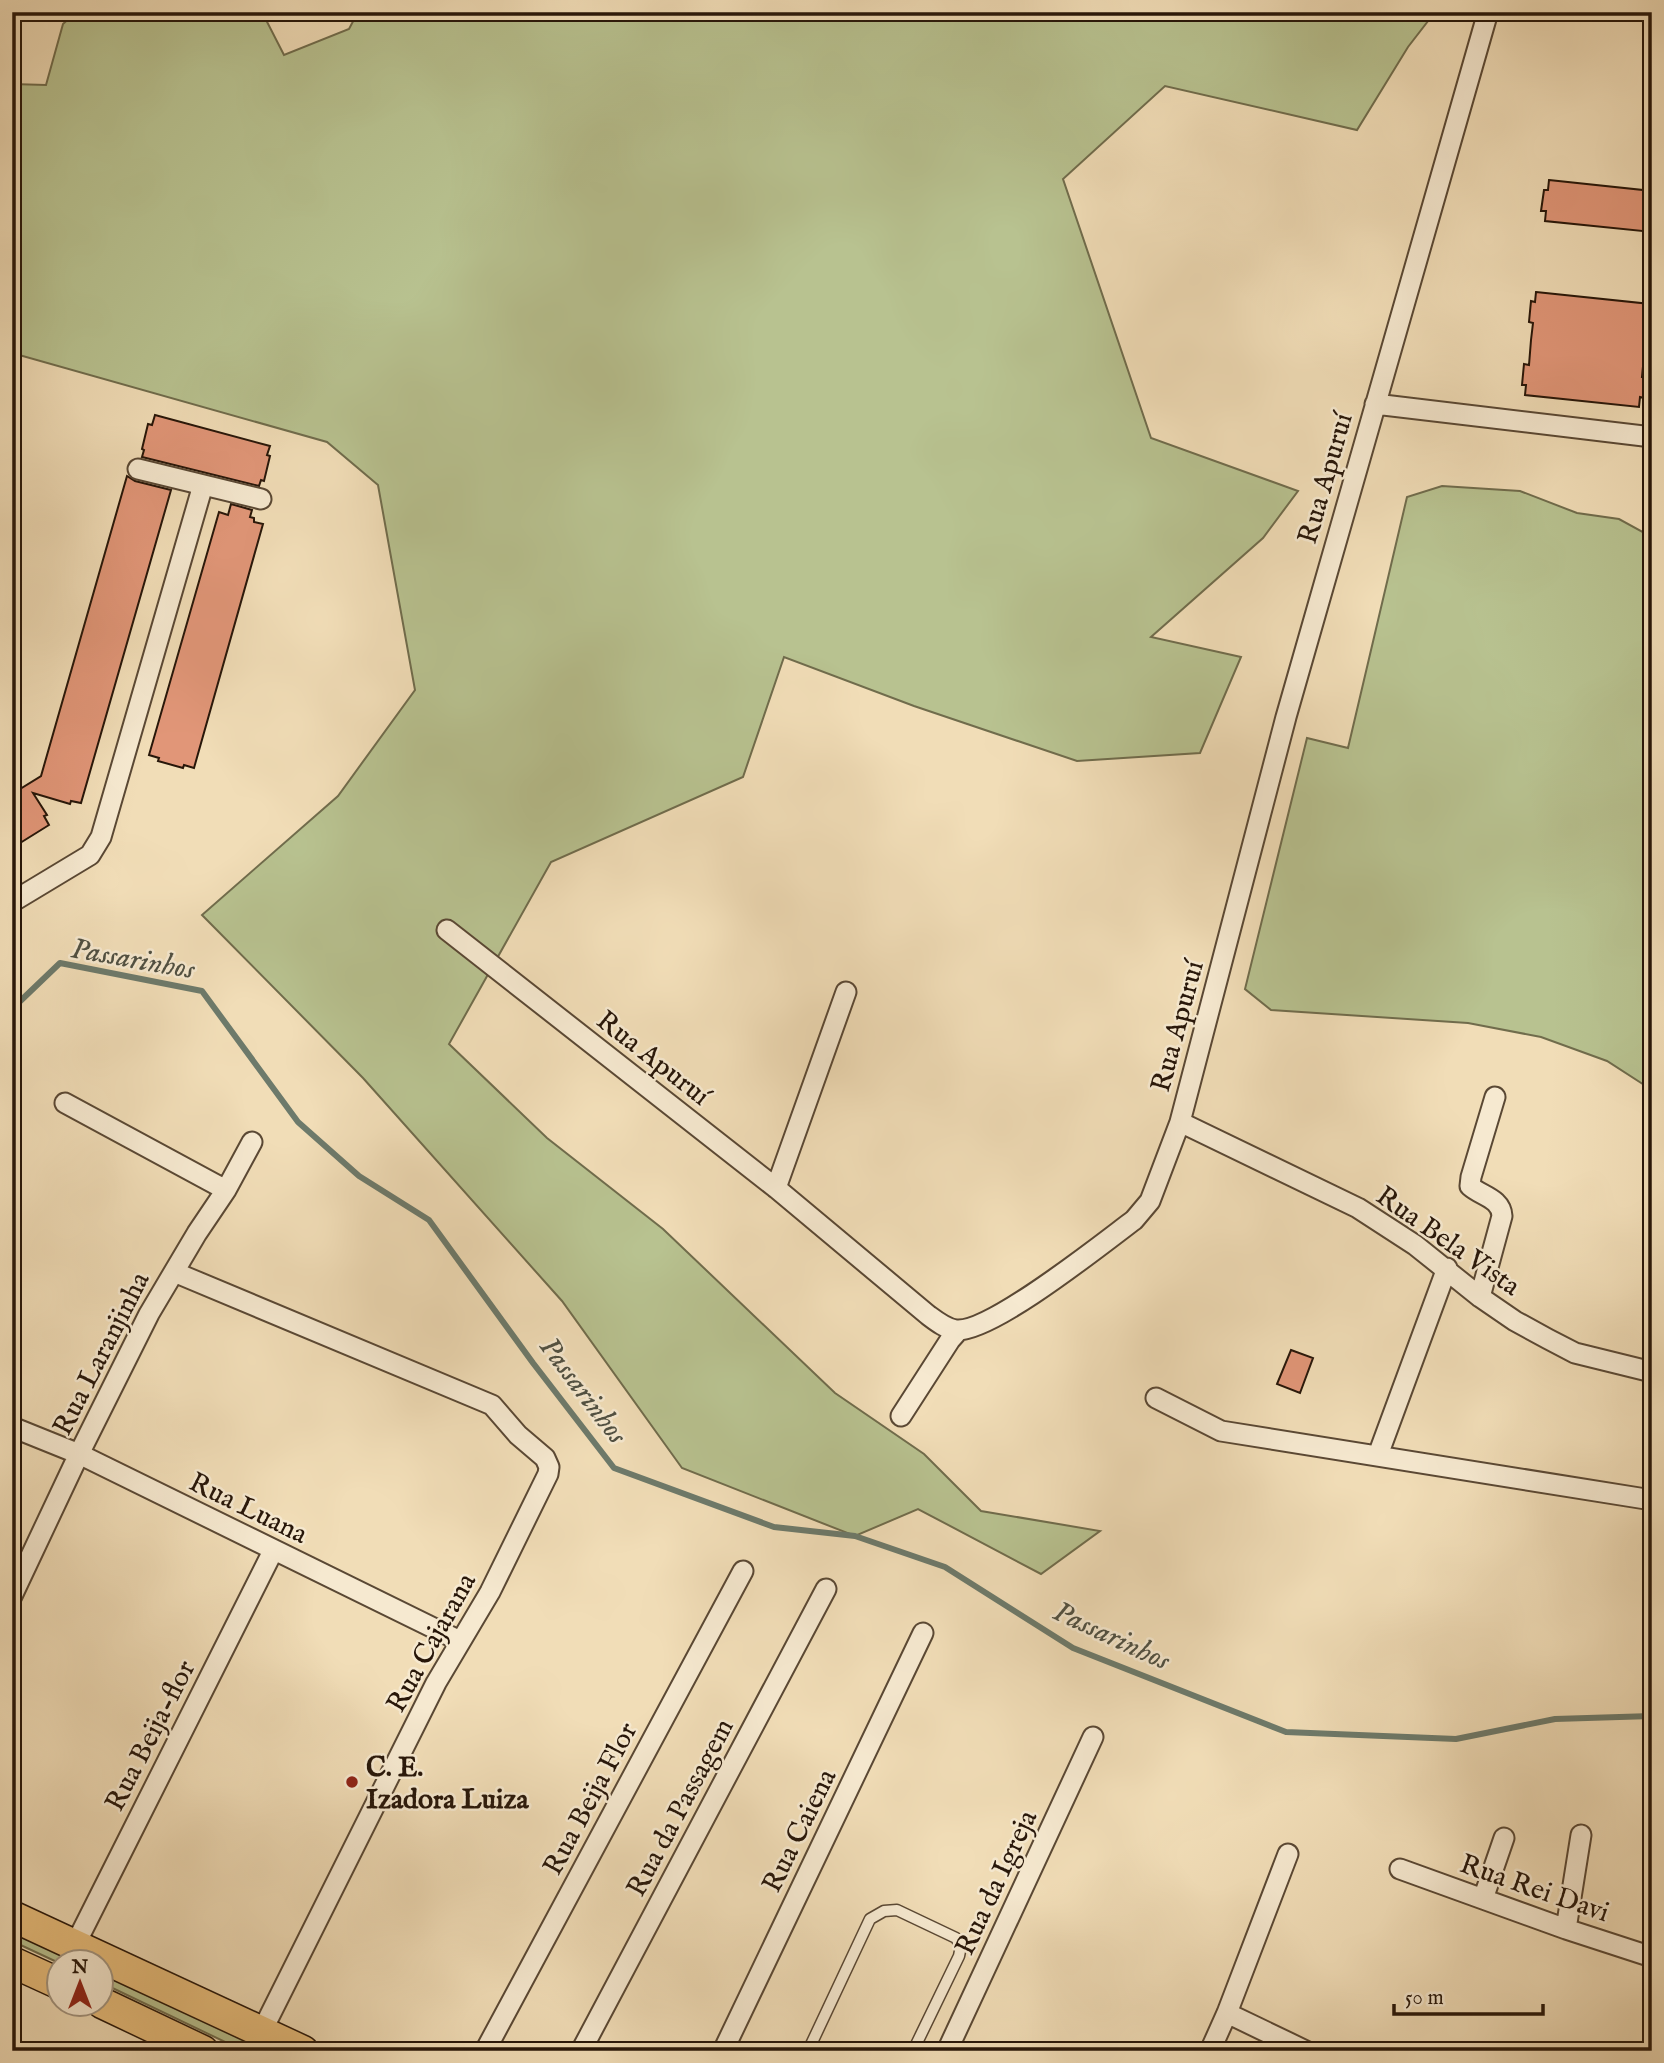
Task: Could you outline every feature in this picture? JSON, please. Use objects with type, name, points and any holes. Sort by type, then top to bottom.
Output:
[{"type":"main road","points":[[12,1916],[303,2051]]},
{"type":"main road","points":[[12,1962],[46,1978]]},
{"type":"main road","points":[[116,2010],[203,2051]]},
{"type":"street","name":"Rua Apuruí","points":[[447,930],[776,1188],[942,1325],[958,1331],[983,1323],[1009,1310],[1134,1220],[1150,1201],[1180,1122],[1286,718],[1488,12]]},
{"type":"street","points":[[1375,404],[1652,437]]},
{"type":"street","points":[[138,469],[261,499]]},
{"type":"street","points":[[12,902],[90,855],[101,837],[203,485]]},
{"type":"street","points":[[776,1188],[846,992]]},
{"type":"street","points":[[1480,1297],[1502,1208],[1496,1201],[1470,1186],[1495,1097]]},
{"type":"street","points":[[65,1103],[226,1190]]},
{"type":"street","name":"Rua Bela Vista","points":[[1180,1122],[1358,1208],[1447,1268],[1480,1297],[1515,1321],[1575,1353],[1652,1373]]},
{"type":"street","name":"Rua Laranjinha","points":[[12,1596],[149,1314],[226,1190],[252,1142]]},
{"type":"street","points":[[1378,1455],[1447,1268]]},
{"type":"street","name":"Rua Cajarana","points":[[174,1272],[492,1405],[518,1435],[545,1458],[549,1467],[490,1592],[436,1683],[262,2031]]},
{"type":"street","points":[[901,1416],[958,1331]]},
{"type":"street","points":[[1156,1398],[1221,1431],[1652,1500]]},
{"type":"street","name":"Rua Luana","points":[[12,1427],[79,1454],[460,1641]]},
{"type":"street","name":"Rua Beija-flor","points":[[75,1945],[274,1551]]},
{"type":"street","name":"Rua Beija Flor","points":[[485,2051],[743,1571]]},
{"type":"street","name":"Rua da Passagem","points":[[581,2051],[826,1589]]},
{"type":"street","name":"Rua Caiena","points":[[723,2051],[923,1633]]},
{"type":"street","name":"Rua da Igreja","points":[[947,2051],[1093,1737]]},
{"type":"street","points":[[1566,1929],[1581,1835]]},
{"type":"street","points":[[1483,1899],[1504,1838]]},
{"type":"street","points":[[1210,2051],[1288,1854]]},
{"type":"street","name":"Rua Rei Davi","points":[[1400,1869],[1566,1929],[1651,1955]]},
{"type":"street","points":[[1227,2013],[1306,2051]]},
{"type":"lane","points":[[808,2051],[870,1919],[884,1911],[897,1910],[956,1938],[961,1946],[959,1956],[914,2051]]},
{"type":"green space","points":[[76,12],[262,12],[284,55],[349,29],[358,12],[1435,12],[1408,47],[1357,130],[1165,86],[1063,179],[1151,438],[1298,491],[1263,538],[1151,637],[1241,657],[1200,753],[1077,761],[914,706],[784,657],[743,777],[551,862],[449,1044],[547,1138],[663,1229],[835,1393],[924,1454],[981,1511],[1100,1531],[1041,1574],[918,1509],[855,1536],[682,1468],[562,1301],[363,1078],[202,915],[338,796],[415,690],[378,485],[327,442],[12,353],[12,84],[46,85],[63,24]]},
{"type":"green space","points":[[1442,486],[1520,491],[1577,513],[1619,519],[1652,537],[1652,1090],[1607,1061],[1541,1037],[1468,1023],[1271,1010],[1245,989],[1307,738],[1348,748],[1407,497]]},
{"type":"green space","points":[[12,1923],[65,1948],[46,1948],[46,1957],[12,1941]]},
{"type":"green space","points":[[116,1973],[279,2051],[244,2051],[116,1990]]},
{"type":"building","points":[[1549,180],[1652,191],[1652,232],[1545,221],[1546,211],[1541,211],[1544,190],[1548,190]]},
{"type":"building","points":[[1536,292],[1650,304],[1651,335],[1646,335],[1642,377],[1646,377],[1644,398],[1640,397],[1639,407],[1525,395],[1526,385],[1522,385],[1524,364],[1529,365],[1533,323],[1529,322],[1531,301],[1535,302]]},
{"type":"building","points":[[155,415],[270,446],[264,481],[261,480],[259,486],[142,457],[148,424],[152,425]]},
{"type":"building","points":[[127,476],[135,481],[171,490],[81,803],[71,801],[70,804],[33,793],[47,815],[44,816],[49,825],[12,848],[12,794],[41,776]]},
{"type":"building","points":[[231,504],[252,510],[250,517],[254,518],[254,522],[263,524],[194,768],[184,765],[183,768],[158,761],[159,758],[149,755],[219,512],[228,515]]},
{"type":"building","points":[[1291,1350],[1313,1358],[1300,1393],[1277,1384]]},
{"type":"waterway","name":"Passarinhos","points":[[12,1009],[60,963],[202,991],[298,1122],[359,1176],[429,1220],[533,1363],[614,1468],[774,1527],[855,1536],[945,1567],[1073,1648],[1286,1732],[1456,1739],[1555,1719],[1652,1716]]},
{"type":"place","name":"C. E. Izadora Luiza","points":[[352,1782]]}]
